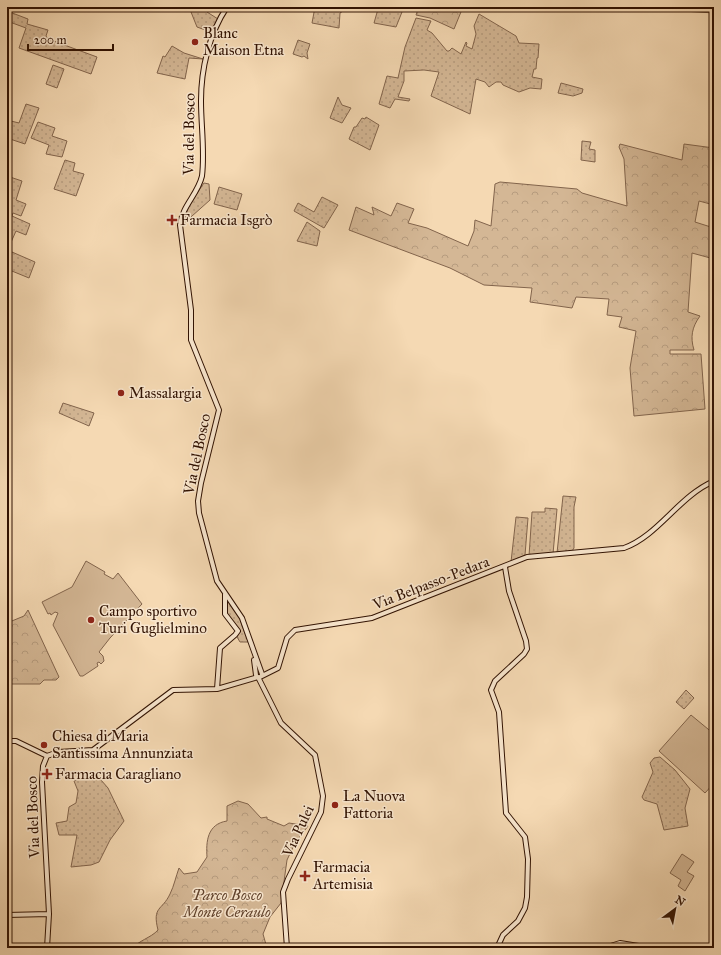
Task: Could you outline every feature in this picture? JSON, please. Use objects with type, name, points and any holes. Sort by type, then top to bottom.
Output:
[{"type":"street","name":"Via del Bosco","points":[[225,594],[214,573],[199,507],[201,483],[220,410],[191,340],[191,310],[180,224],[183,212],[198,187],[202,176],[201,99],[204,71],[214,31],[227,7]]},
{"type":"street","name":"Via Belpasso-Pedara","points":[[271,672],[278,668],[287,638],[295,630],[372,618],[527,558],[624,548],[634,544],[672,513],[684,499],[714,481]]},
{"type":"street","points":[[497,948],[503,935],[518,921],[524,911],[528,875],[525,837],[506,813],[499,712],[491,693],[495,681],[522,656],[527,649],[526,641],[509,590],[505,567]]},
{"type":"street","name":"Via Pulei","points":[[225,594],[242,618],[253,649],[259,675],[281,723],[315,755],[323,801],[321,812],[283,892],[287,948]]},
{"type":"street","points":[[217,689],[220,648],[236,635],[238,631],[224,614],[225,594]]},
{"type":"street","name":"Via del Bosco","points":[[47,948],[49,914],[42,782],[43,766],[47,756],[58,752],[93,750],[173,690],[217,689],[271,672]]},
{"type":"street","points":[[7,741],[16,741],[47,756]]},
{"type":"street","points":[[7,915],[49,914]]},
{"type":"street","points":[[604,948],[620,943],[652,948]]},
{"type":"green space","points":[[189,7],[210,7],[207,12],[218,19],[212,30],[210,29],[211,32],[197,27]]},
{"type":"green space","points":[[315,7],[343,11],[340,13],[339,28],[312,23]]},
{"type":"green space","points":[[404,7],[396,27],[374,23],[378,9]]},
{"type":"green space","points":[[419,7],[463,7],[454,29],[430,18],[416,15]]},
{"type":"green space","points":[[714,7],[714,13],[637,8]]},
{"type":"green space","points":[[7,11],[28,19],[27,24],[48,30],[46,36],[48,39],[97,57],[91,74],[19,48],[26,28],[7,21]]},
{"type":"green space","points":[[479,14],[516,36],[519,43],[539,44],[536,69],[534,69],[532,77],[542,79],[541,89],[530,88],[519,92],[503,85],[501,82],[496,82],[489,87],[485,82],[476,79],[470,114],[431,96],[439,72],[424,70],[404,71],[404,81],[398,97],[410,99],[409,101],[395,99],[390,108],[379,104],[387,76],[398,78],[405,47],[416,18],[431,21],[427,30],[432,33],[447,51],[452,48],[461,54],[466,42],[466,46],[472,49],[476,34],[474,26]]},
{"type":"green space","points":[[298,40],[310,44],[307,53],[308,59],[304,56],[302,57],[293,54]]},
{"type":"green space","points":[[172,46],[184,53],[203,59],[189,58],[185,79],[157,73],[163,56],[165,57]]},
{"type":"green space","points":[[53,65],[64,69],[57,88],[46,84]]},
{"type":"green space","points":[[561,83],[583,89],[582,93],[573,96],[558,93]]},
{"type":"green space","points":[[338,97],[342,105],[351,108],[342,123],[330,118]]},
{"type":"green space","points":[[26,104],[39,108],[25,144],[7,138],[7,120],[19,123]]},
{"type":"green space","points":[[366,117],[379,125],[370,150],[349,139],[354,127],[356,127],[362,118],[365,119]]},
{"type":"green space","points":[[38,122],[55,128],[52,136],[67,141],[62,157],[46,154],[49,145],[31,138]]},
{"type":"green space","points":[[582,141],[591,142],[589,149],[595,150],[595,162],[581,160]]},
{"type":"green space","points":[[620,144],[682,160],[684,144],[714,148],[714,205],[699,201],[695,222],[714,228],[714,259],[692,253],[688,312],[700,316],[692,332],[694,350],[670,350],[670,354],[701,354],[705,409],[634,416],[630,368],[636,331],[619,327],[622,317],[607,315],[609,299],[576,297],[572,308],[530,302],[532,288],[484,285],[450,268],[349,230],[356,207],[374,215],[372,207],[391,216],[397,203],[414,209],[408,223],[427,228],[468,246],[474,231],[475,220],[491,226],[495,184],[500,182],[577,189],[582,193],[627,206],[624,159],[619,147]]},
{"type":"green space","points":[[65,160],[75,163],[73,171],[84,174],[76,196],[54,189]]},
{"type":"green space","points":[[7,176],[22,181],[16,200],[26,204],[21,216],[13,213],[12,216],[30,224],[26,235],[16,231],[8,249]]},
{"type":"green space","points":[[204,183],[209,184],[210,200],[183,224],[189,205]]},
{"type":"green space","points":[[219,187],[242,194],[237,210],[214,204]]},
{"type":"green space","points":[[322,197],[338,205],[324,228],[294,211],[298,203],[314,212]]},
{"type":"green space","points":[[307,222],[320,231],[317,246],[297,241]]},
{"type":"green space","points":[[12,252],[35,262],[29,278],[7,269]]},
{"type":"green space","points":[[63,403],[94,413],[89,426],[59,413]]},
{"type":"green space","points":[[563,496],[576,497],[574,507],[574,548],[572,551],[557,553]]},
{"type":"green space","points":[[545,508],[557,509],[553,554],[529,556],[532,512],[545,512]]},
{"type":"green space","points":[[516,517],[528,518],[525,555],[511,562]]},
{"type":"green space","name":"Campo sportivo Turi Guglielmino","points":[[86,561],[105,572],[104,574],[113,579],[118,573],[142,604],[99,652],[103,656],[104,661],[101,664],[99,662],[97,663],[98,666],[83,676],[80,676],[53,625],[58,613],[55,612],[51,615],[50,613],[48,614],[42,602],[72,587]]},
{"type":"green space","points":[[226,601],[228,601],[239,617],[248,642],[240,642],[237,637],[239,630],[227,615]]},
{"type":"green space","points":[[28,610],[59,677],[56,680],[44,680],[40,684],[7,684],[7,623],[24,616]]},
{"type":"green space","points":[[686,690],[694,698],[684,709],[676,702]]},
{"type":"green space","points":[[691,715],[714,734],[714,783],[705,793],[659,751]]},
{"type":"green space","points":[[660,757],[675,770],[690,789],[685,808],[688,826],[664,830],[657,804],[644,800],[642,797],[653,772],[650,763],[654,758]]},
{"type":"green space","points":[[94,772],[108,788],[124,821],[110,840],[99,862],[91,865],[71,867],[77,835],[59,835],[56,823],[67,821],[69,807],[76,803],[78,791],[74,781]]},
{"type":"green space","name":"Parco Bosco Monte Ceraulo","points":[[238,801],[248,804],[261,818],[267,817],[267,819],[284,826],[289,823],[308,826],[295,843],[287,860],[281,903],[270,917],[263,934],[267,948],[134,948],[138,943],[158,930],[156,922],[157,913],[173,888],[179,868],[184,874],[197,872],[207,857],[209,834],[215,826],[227,821],[227,806]]},
{"type":"green space","points":[[682,854],[694,862],[687,872],[694,876],[685,891],[678,886],[681,880],[670,873]]},
{"type":"place","name":"Blanc Maison Etna","points":[[195,42]]},
{"type":"place","name":"Farmacia Isgrò","points":[[172,220]]},
{"type":"place","name":"Massalargia","points":[[121,393]]},
{"type":"place","name":"Campo sportivo Turi Guglielmino","points":[[91,620]]},
{"type":"place","name":"Chiesa di Maria Santissima Annunziata","points":[[44,745]]},
{"type":"place","name":"Farmacia Caragliano","points":[[47,774]]},
{"type":"place","name":"La Nuova Fattoria","points":[[335,805]]},
{"type":"place","name":"Farmacia Artemisia","points":[[305,876]]}]
